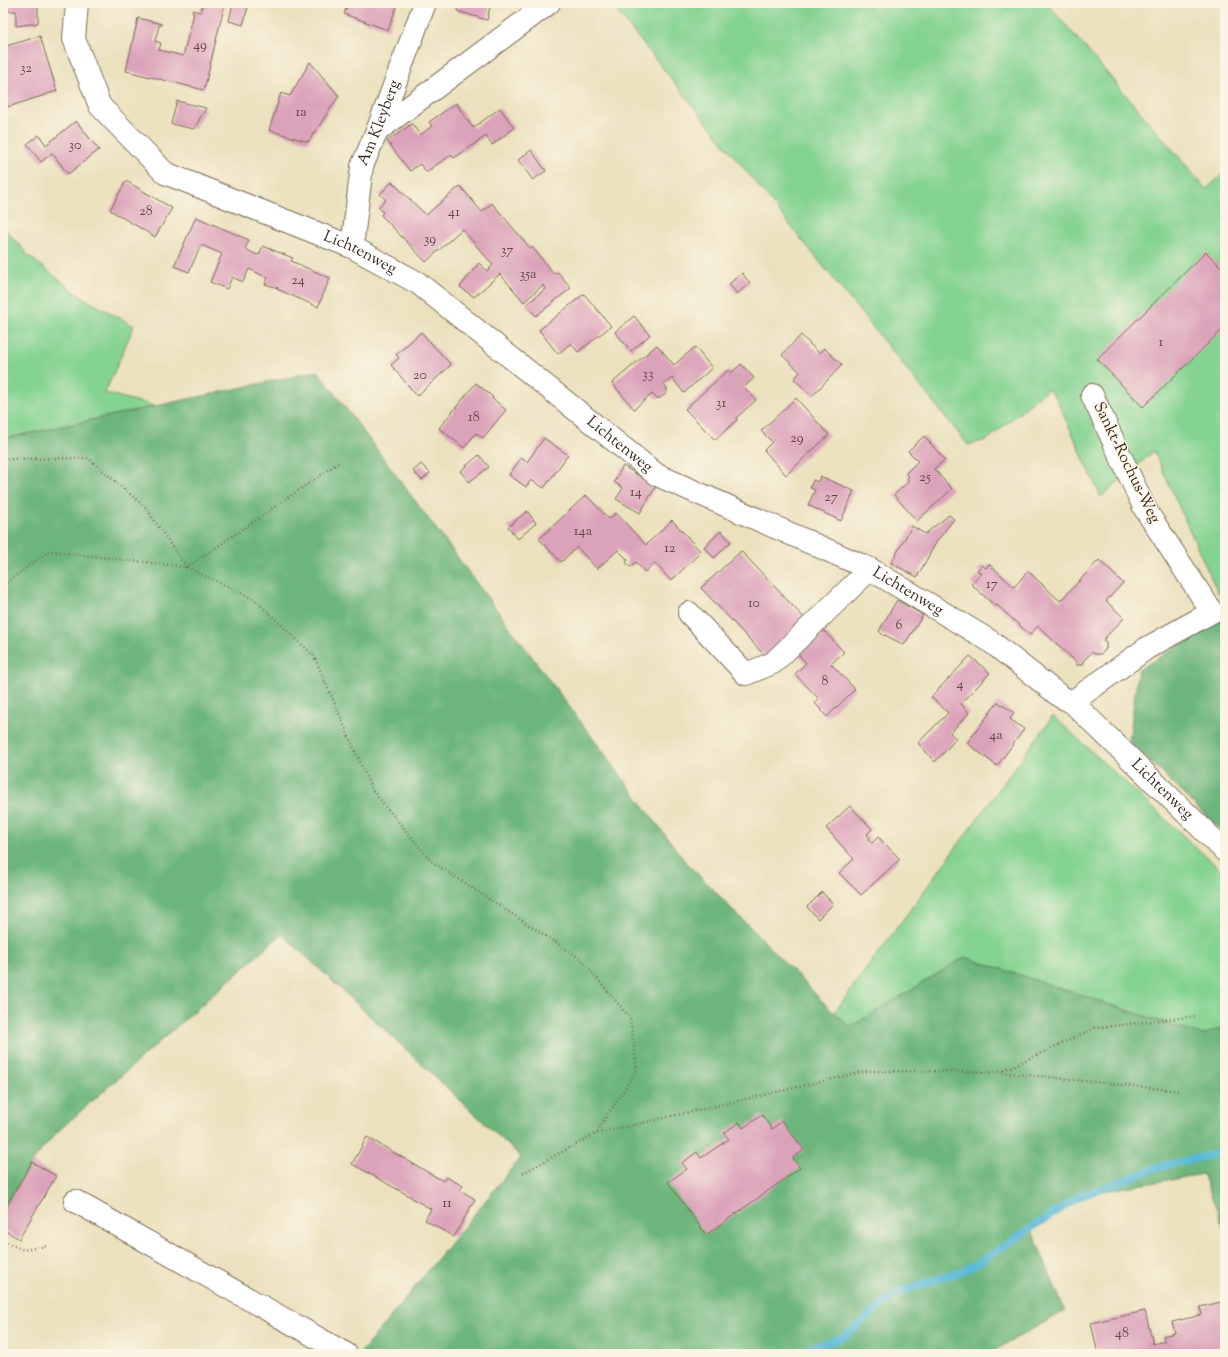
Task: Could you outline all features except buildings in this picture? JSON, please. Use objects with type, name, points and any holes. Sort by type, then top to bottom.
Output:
[{"type":"street","name":"Lichtenweg","points":[[77,3],[74,39],[100,106],[166,173],[352,247],[418,283],[658,475],[870,569],[990,641],[1061,698],[1072,702],[1225,851]]},
{"type":"street","name":"Am Kleyberg","points":[[352,247],[362,166],[377,131],[425,3]]},
{"type":"street","points":[[377,131],[549,3]]},
{"type":"street","name":"Sankt-Rochus-Weg","points":[[1072,702],[1147,648],[1219,608],[1145,509],[1092,395]]},
{"type":"street","points":[[689,613],[746,674],[773,663],[870,569]]},
{"type":"street","points":[[75,1201],[346,1354]]},
{"type":"path","points":[[3,459],[88,458],[146,508],[186,566]]},
{"type":"path","points":[[186,566],[214,549],[338,463]]},
{"type":"path","points":[[3,585],[49,551],[186,566],[254,599],[314,656],[372,790],[431,861],[581,959],[630,1018],[637,1070],[595,1134]]},
{"type":"path","points":[[999,1072],[1095,1028],[1196,1016]]},
{"type":"path","points":[[523,1173],[595,1134],[867,1071],[999,1072],[1181,1091]]},
{"type":"path","points":[[3,1241],[24,1250],[46,1246]]},
{"type":"green space","points":[[610,3],[1047,3],[1206,189],[1225,173],[1225,589],[1218,593],[1154,451],[1101,497],[1056,398],[1048,389],[987,440],[968,445]]},
{"type":"green space","points":[[3,227],[30,257],[80,296],[134,326],[105,393],[155,406],[3,439]]},
{"type":"green space","points":[[318,371],[684,860],[834,1013],[850,1027],[965,957],[1202,1035],[1225,1027],[1225,1231],[1203,1174],[1086,1194],[1030,1226],[1065,1311],[988,1354],[360,1354],[521,1157],[282,934],[56,1133],[32,1162],[3,1211],[3,439]]},
{"type":"green space","points":[[1225,618],[1225,834],[1129,741],[1138,670]]},
{"type":"green space","points":[[1053,716],[1225,874],[1225,1027],[1203,1035],[965,957],[851,1027],[834,1013]]},
{"type":"waterway","points":[[794,1354],[844,1337],[895,1294],[972,1267],[1080,1196],[1162,1166],[1225,1152]]}]
